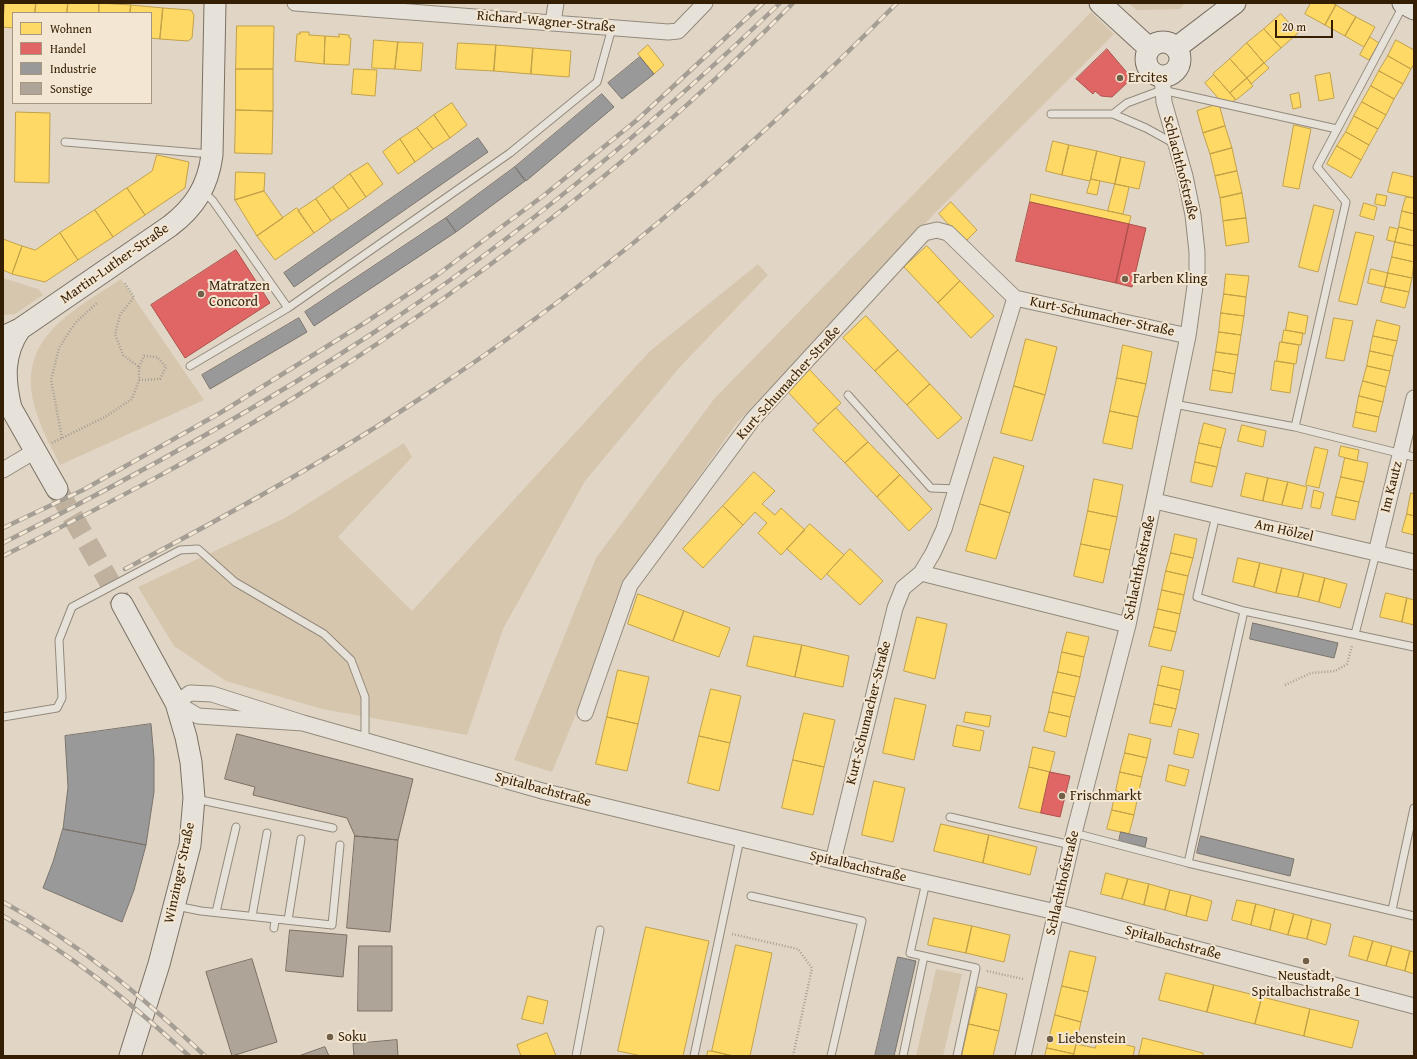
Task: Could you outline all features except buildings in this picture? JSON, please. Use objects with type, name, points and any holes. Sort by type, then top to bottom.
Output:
[{"type":"street","name":"Martin-Luther-Straße","points":[[7,401],[6,361],[14,339],[12,333],[183,216],[194,204],[203,190],[208,178],[212,154],[215,3]]},
{"type":"street","name":"Richard-Wagner-Straße","points":[[295,3],[612,28],[678,31],[705,3]]},
{"type":"street","points":[[553,23],[556,3]]},
{"type":"street","points":[[1100,3],[1149,48]]},
{"type":"street","points":[[1176,48],[1235,3]]},
{"type":"street","points":[[1159,42],[1166,42],[1176,48],[1180,57],[1178,67],[1162,83],[1147,66],[1145,60],[1149,48],[1159,42]]},
{"type":"street","name":"Schlachthofstraße","points":[[1023,1056],[1073,839],[1128,625],[1155,501],[1188,336],[1197,272],[1197,252],[1193,216],[1162,83]]},
{"type":"street","name":"Kurt-Schumacher-Straße","points":[[585,713],[630,585],[753,419],[924,234],[937,230],[948,233],[1015,298],[1188,336]]},
{"type":"street","name":"Kurt-Schumacher-Straße","points":[[833,861],[895,608],[903,588],[921,573],[942,535],[1015,298]]},
{"type":"street","name":"Im Kautz","points":[[1376,553],[1407,455],[1414,398]]},
{"type":"street","points":[[7,401],[57,489]]},
{"type":"street","points":[[3,470],[35,451]]},
{"type":"street","name":"Am Hölzel","points":[[1155,501],[1414,562]]},
{"type":"street","points":[[921,573],[1128,625]]},
{"type":"street","name":"Winzinger Straße","points":[[122,604],[176,703],[186,737],[191,762],[194,798],[190,845],[174,906],[130,1056]]},
{"type":"street","name":"Spitalbachstraße","points":[[303,724],[198,716],[176,703],[190,693],[212,694],[303,724],[546,792],[833,861],[1056,912],[1414,1006]]},
{"type":"lane","points":[[1295,427],[1346,202],[1317,167],[1407,5]]},
{"type":"lane","points":[[190,366],[288,308],[510,153],[596,82],[612,28]]},
{"type":"lane","points":[[1113,114],[1162,83],[1337,129]]},
{"type":"lane","points":[[1051,114],[1113,114],[1146,128],[1177,145]]},
{"type":"lane","points":[[65,142],[212,154]]},
{"type":"lane","points":[[203,190],[213,201],[288,308]]},
{"type":"lane","points":[[848,395],[931,488],[957,489]]},
{"type":"lane","points":[[1174,404],[1295,427],[1407,455]]},
{"type":"lane","points":[[1216,515],[1197,597],[1244,611],[1414,646]]},
{"type":"lane","points":[[3,717],[57,708],[62,698],[59,640],[72,607],[180,550],[198,549],[235,582],[324,634],[352,660],[365,698],[365,741]]},
{"type":"lane","points":[[1356,634],[1376,553]]},
{"type":"lane","points":[[1188,863],[1244,611]]},
{"type":"lane","points":[[194,798],[333,828]]},
{"type":"lane","points":[[1392,910],[1414,808]]},
{"type":"lane","points":[[950,818],[1073,839],[1188,863],[1414,916]]},
{"type":"lane","points":[[216,912],[236,827]]},
{"type":"lane","points":[[252,916],[267,833]]},
{"type":"lane","points":[[288,920],[300,839]]},
{"type":"lane","points":[[694,1056],[740,839]]},
{"type":"lane","points":[[174,906],[332,925],[340,845]]},
{"type":"lane","points":[[926,882],[910,953],[976,968],[956,1056]]},
{"type":"lane","points":[[751,896],[862,921],[831,1056]]},
{"type":"lane","points":[[274,928],[275,919]]},
{"type":"lane","points":[[576,1056],[600,930]]},
{"type":"lane","points":[[902,1056],[924,956]]},
{"type":"path","points":[[113,265],[134,297],[120,315],[115,334],[123,355],[139,367]]},
{"type":"path","points":[[119,287],[124,283]]},
{"type":"path","points":[[62,438],[51,380],[59,348],[75,323],[102,298]]},
{"type":"path","points":[[35,451],[105,417],[132,399],[139,380],[139,367],[144,356],[157,357],[166,367],[160,379],[139,380]]},
{"type":"path","points":[[1285,685],[1311,673],[1335,672],[1347,664],[1356,634]]},
{"type":"path","points":[[720,932],[798,949],[812,968],[793,1056]]},
{"type":"path","points":[[976,968],[1040,983]]},
{"type":"shaded area","points":[[1128,3],[1185,3],[1180,9],[1137,10]]},
{"type":"shaded area","points":[[1091,12],[1114,34],[937,211],[736,424],[629,576],[606,642],[552,772],[514,760],[596,558],[714,399]]},
{"type":"shaded area","points":[[758,264],[768,275],[679,368],[585,481],[503,629],[467,735],[322,709],[226,681],[174,646],[138,587],[285,518],[404,443],[412,457],[338,537],[412,611],[650,351]]},
{"type":"shaded area","points":[[3,278],[38,289],[43,295],[15,314],[3,315]]},
{"type":"shaded area","points":[[121,279],[204,400],[60,465],[44,434],[37,414],[31,388],[32,366],[39,348],[50,332],[65,317]]},
{"type":"shaded area","points":[[936,969],[962,974],[943,1056],[916,1056]]},
{"type":"tunnel","points":[[57,489],[122,604]]},
{"type":"railway","points":[[3,528],[83,490],[220,413],[366,322],[437,275],[543,196],[637,120],[763,3]]},
{"type":"railway","points":[[3,543],[145,469],[237,417],[328,362],[427,296],[533,218],[584,177],[684,92],[780,3]]},
{"type":"railway","points":[[3,556],[119,497],[232,435],[372,348],[436,304],[561,211],[622,162],[738,58],[793,3]]},
{"type":"railway","points":[[125,569],[237,509],[383,423],[483,356],[546,311],[608,263],[727,164],[842,58],[897,3]]},
{"type":"railway","points":[[3,902],[58,935],[109,972],[134,992],[205,1056]]},
{"type":"railway","points":[[3,916],[53,946],[100,980],[123,998],[189,1056]]},
{"type":"place","name":"Ercites","points":[[1120,78]]},
{"type":"place","name":"Farben Kling","points":[[1125,279]]},
{"type":"place","name":"Matratzen Concord","points":[[201,294]]},
{"type":"place","name":"Frischmarkt","points":[[1062,796]]},
{"type":"place","name":"Neustadt, Spitalbachstraße 1","points":[[1306,961]]},
{"type":"place","name":"Soku","points":[[330,1037]]},
{"type":"place","name":"Liebenstein","points":[[1050,1039]]}]
